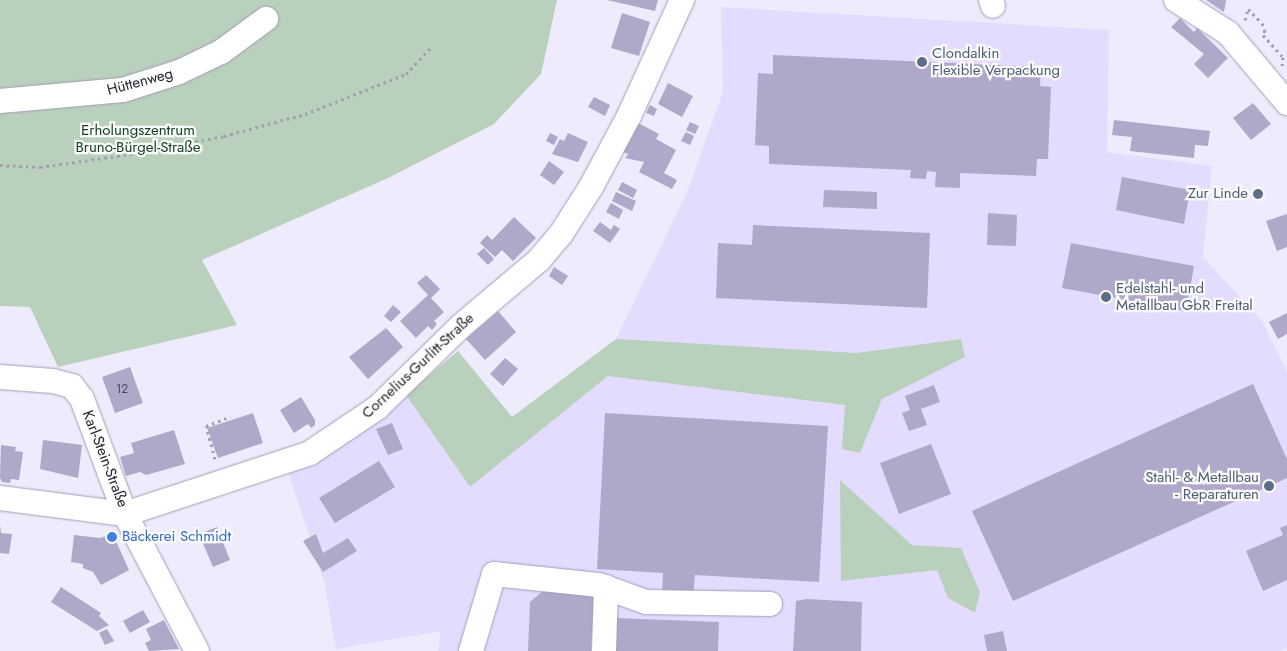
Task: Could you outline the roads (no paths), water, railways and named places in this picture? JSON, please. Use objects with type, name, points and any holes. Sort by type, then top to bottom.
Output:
[{"type":"street","name":"Cornelius-Gurlitt-Straße","points":[[0,498],[126,514],[310,453],[377,408],[462,325],[539,260],[561,234],[591,187],[682,0]]},
{"type":"street","points":[[1176,0],[1228,33],[1287,103]]},
{"type":"street","name":"Hüttenweg","points":[[0,101],[123,90],[179,72],[221,52],[266,19]]},
{"type":"street","name":"Karl-Stein-Straße","points":[[0,377],[54,381],[72,386],[82,400],[126,514],[197,651]]},
{"type":"street","points":[[471,651],[494,574],[606,587],[646,602],[770,604]]},
{"type":"street","points":[[604,651],[606,587]]},
{"type":"place","name":"Clondalkin Flexible Verpackung","points":[[922,62]]},
{"type":"place","name":"Zur Linde","points":[[1258,194]]},
{"type":"place","name":"Edelstahl- und Metallbau GbR Freital","points":[[1106,297]]},
{"type":"place","name":"Stahl- & Metallbau - Reparaturen","points":[[1269,486]]},
{"type":"place","name":"Bäckerei Schmidt","points":[[112,537]]},
{"type":"park label","name":"Erholungszentrum Bruno-Bürgel-Straße","points":[[138,138]]}]
